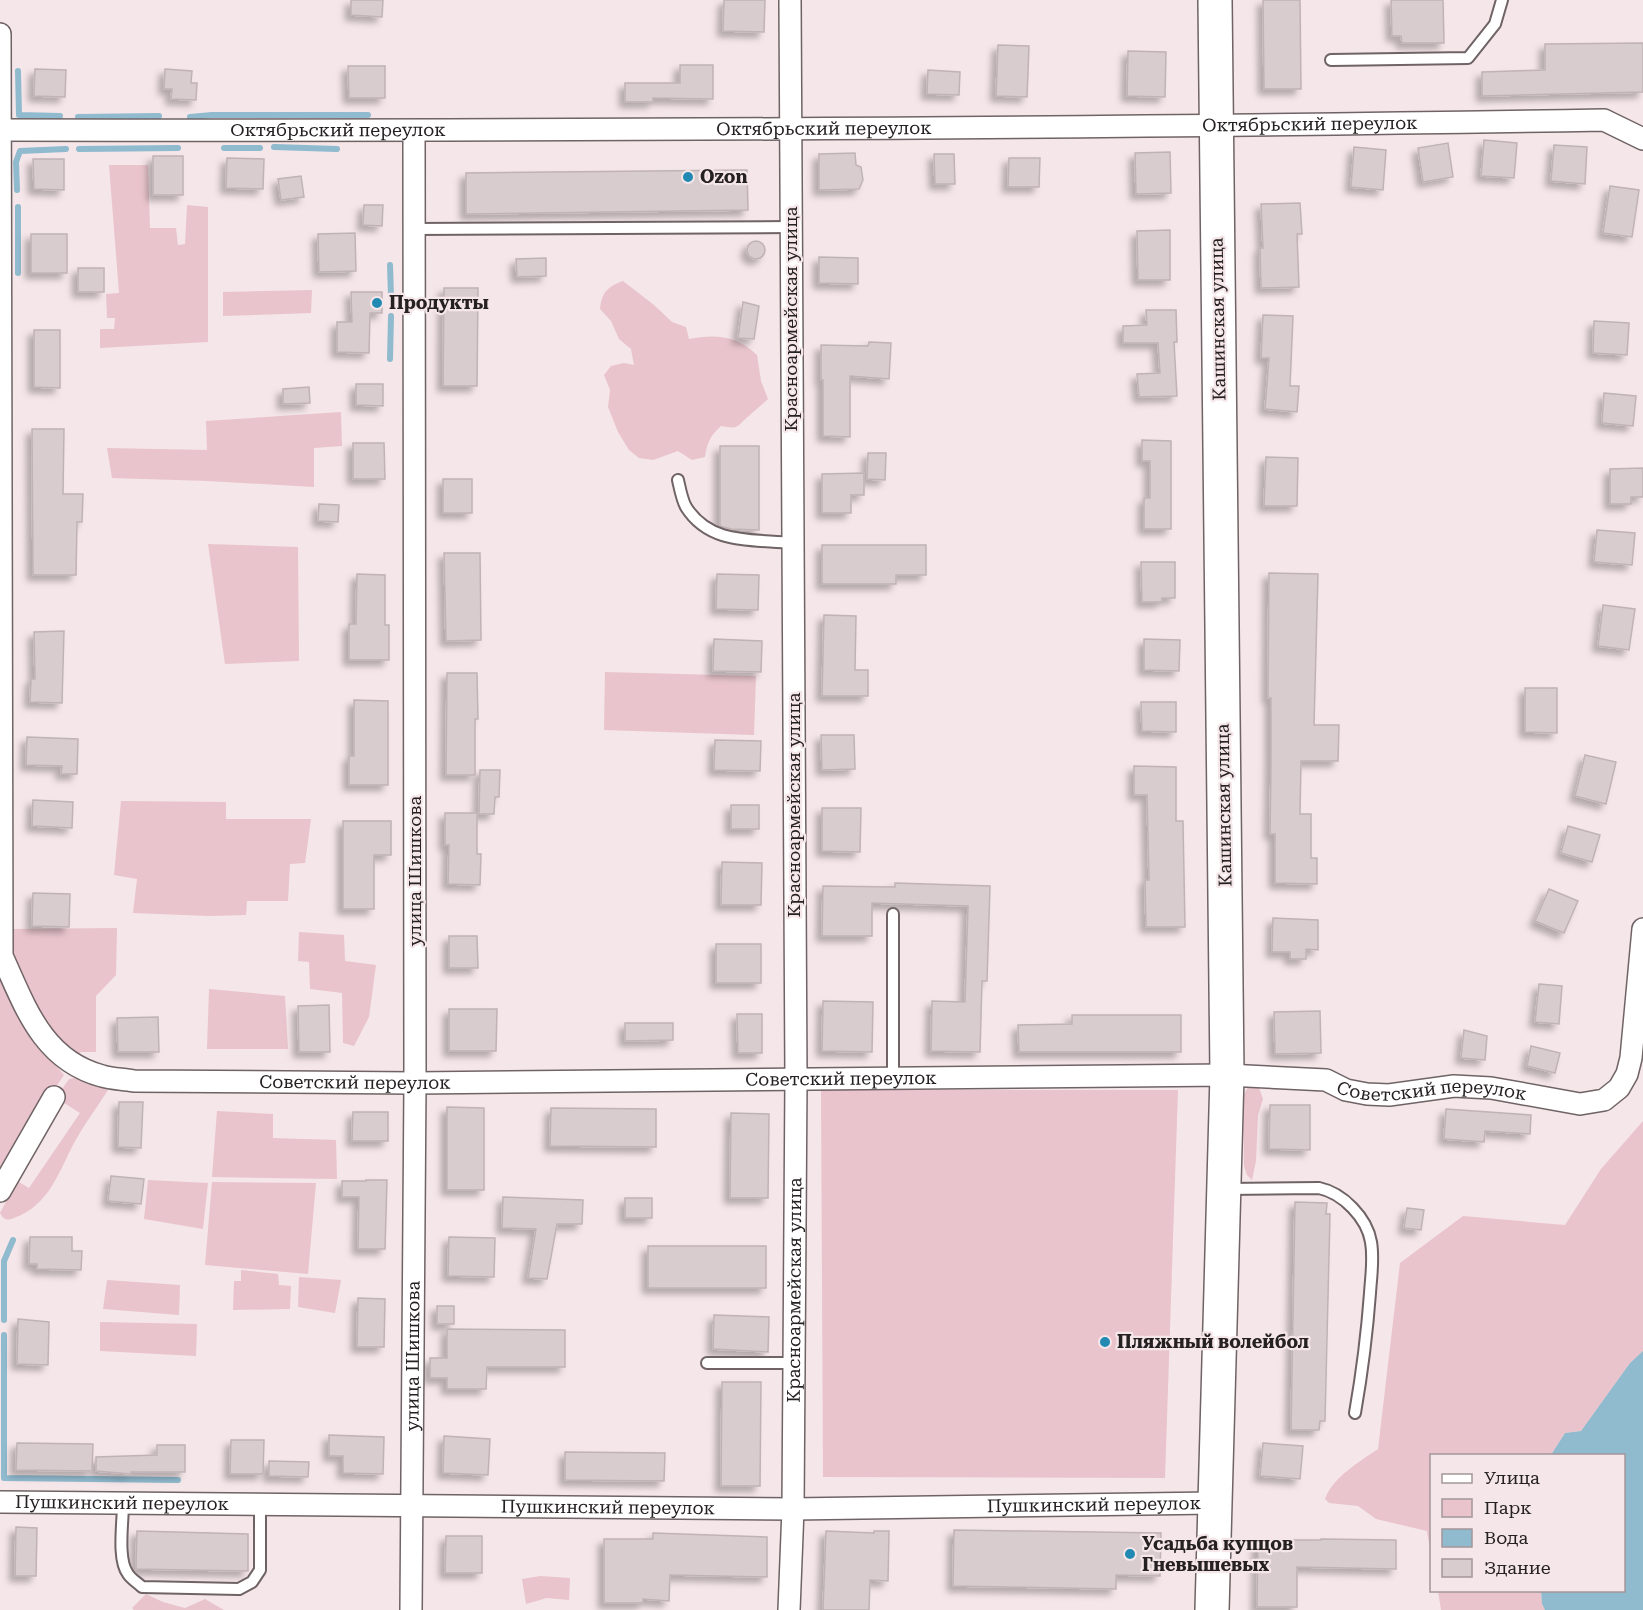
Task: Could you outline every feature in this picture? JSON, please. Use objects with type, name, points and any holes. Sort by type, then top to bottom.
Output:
[{"type":"main road","name":"Кашинская улица","points":[[1212,1610],[1227,1074],[1215,0]]},
{"type":"street","name":"Красноармейская улица","points":[[789,1610],[793,1509],[795,1079],[790,0]]},
{"type":"street","points":[[0,34],[1,956]]},
{"type":"street","name":"Октябрьский переулок","points":[[0,130],[790,130],[1216,127],[1604,120],[1643,139]]},
{"type":"street","name":"улица Шишкова","points":[[411,1610],[415,1083],[414,131]]},
{"type":"street","name":"Советский переулок","points":[[1,956],[35,1026],[53,1049],[75,1064],[101,1076],[134,1081],[415,1083],[1227,1074],[1326,1080],[1346,1090],[1367,1094],[1389,1095],[1454,1086],[1491,1088],[1580,1104],[1604,1100],[1619,1088],[1627,1074],[1631,1058],[1643,929]]},
{"type":"street","points":[[0,1191],[54,1097]]},
{"type":"street","name":"Пушкинский переулок","points":[[0,1502],[793,1509],[1214,1503]]},
{"type":"lane","points":[[1330,60],[1468,58],[1495,24],[1502,0]]},
{"type":"lane","points":[[414,229],[790,227]]},
{"type":"lane","points":[[678,480],[685,505],[710,531],[722,536],[792,543]]},
{"type":"lane","points":[[893,914],[893,1078]]},
{"type":"lane","points":[[1224,1189],[1319,1188],[1329,1190],[1346,1202],[1365,1227],[1371,1241],[1372,1259],[1365,1358],[1355,1413]]},
{"type":"lane","points":[[707,1363],[793,1364]]},
{"type":"lane","points":[[123,1504],[122,1562],[128,1574],[142,1587],[239,1589],[252,1582],[260,1570],[260,1505]]},
{"type":"green space","points":[[109,165],[148,165],[150,228],[176,228],[178,245],[185,244],[187,205],[208,207],[208,342],[100,348],[100,329],[114,329],[115,318],[107,318],[106,294],[119,293]]},
{"type":"green space","points":[[623,281],[672,322],[686,327],[689,339],[725,338],[741,343],[757,355],[761,381],[768,399],[738,426],[721,426],[710,440],[705,457],[692,460],[678,451],[653,460],[639,458],[629,450],[618,432],[608,407],[610,390],[604,375],[611,366],[624,363],[634,365],[631,349],[619,339],[611,321],[600,309],[606,291]]},
{"type":"green space","points":[[312,290],[311,313],[223,316],[223,292]]},
{"type":"green space","points":[[341,412],[342,446],[314,448],[314,487],[112,478],[107,448],[207,450],[206,421]]},
{"type":"green space","points":[[208,544],[298,547],[299,661],[225,664]]},
{"type":"green space","points":[[605,672],[756,676],[754,735],[604,730]]},
{"type":"green space","points":[[121,801],[226,802],[226,819],[311,819],[305,863],[290,864],[288,901],[247,901],[246,915],[133,913],[137,879],[114,875]]},
{"type":"green space","points":[[117,928],[116,975],[96,996],[96,1052],[77,1054],[56,1038],[44,1022],[13,959],[8,929]]},
{"type":"green space","points":[[299,932],[344,935],[345,961],[376,965],[369,1017],[354,1046],[343,1043],[342,993],[310,989],[309,962],[298,961]]},
{"type":"green space","points":[[0,975],[36,1042],[64,1075],[0,1170]]},
{"type":"green space","points":[[209,989],[285,996],[288,1049],[207,1049]]},
{"type":"green space","points":[[75,1078],[108,1090],[81,1131],[57,1178],[44,1197],[26,1213],[6,1219],[0,1213],[17,1181],[29,1188],[80,1113],[56,1098],[69,1079]]},
{"type":"green space","points":[[1252,1085],[1259,1088],[1263,1099],[1258,1115],[1256,1161],[1252,1180],[1247,1175],[1244,1166],[1243,1096],[1248,1087]]},
{"type":"green space","points":[[821,1090],[1178,1090],[1165,1478],[823,1477]]},
{"type":"green space","points":[[217,1111],[273,1114],[273,1138],[336,1140],[337,1179],[212,1177]]},
{"type":"green space","points":[[1643,1121],[1643,1351],[1630,1363],[1581,1431],[1565,1433],[1552,1454],[1430,1454],[1430,1550],[1427,1531],[1376,1519],[1358,1506],[1329,1503],[1325,1499],[1340,1477],[1378,1449],[1400,1263],[1463,1216],[1565,1225],[1601,1169]]},
{"type":"green space","points":[[148,1180],[208,1183],[203,1229],[144,1219]]},
{"type":"green space","points":[[212,1182],[316,1183],[308,1274],[205,1265]]},
{"type":"green space","points":[[241,1270],[278,1274],[279,1285],[291,1286],[290,1309],[233,1310],[234,1281],[241,1281]]},
{"type":"green space","points":[[299,1277],[341,1280],[335,1313],[298,1307]]},
{"type":"green space","points":[[107,1280],[180,1285],[179,1315],[103,1309]]},
{"type":"green space","points":[[100,1322],[197,1324],[196,1356],[100,1351]]},
{"type":"green space","points":[[540,1576],[570,1578],[569,1600],[547,1598],[526,1604],[522,1579]]},
{"type":"green space","points":[[1438,1592],[1541,1592],[1545,1610],[1441,1610]]},
{"type":"green space","points":[[146,1594],[185,1608],[205,1599],[224,1610],[134,1610],[132,1608]]},
{"type":"water","points":[[1643,1351],[1643,1610],[1545,1610],[1541,1592],[1625,1592],[1625,1454],[1552,1454],[1565,1433],[1581,1431],[1630,1363]]},
{"type":"building","points":[[351,0],[383,0],[382,17],[351,15]]},
{"type":"building","points":[[724,0],[765,0],[764,32],[723,31]]},
{"type":"building","points":[[1263,0],[1300,0],[1301,89],[1264,89]]},
{"type":"building","points":[[1391,0],[1443,0],[1444,43],[1402,43],[1401,36],[1392,36]]},
{"type":"building","points":[[1643,43],[1643,92],[1482,96],[1482,72],[1545,70],[1545,44]]},
{"type":"building","points":[[998,45],[1029,46],[1027,97],[996,96]]},
{"type":"building","points":[[1128,51],[1166,52],[1165,97],[1127,96]]},
{"type":"building","points":[[680,65],[713,65],[713,99],[653,98],[653,102],[625,102],[625,83],[680,83]]},
{"type":"building","points":[[348,66],[385,66],[385,98],[349,98]]},
{"type":"building","points":[[35,69],[66,70],[65,97],[34,96]]},
{"type":"building","points":[[165,69],[192,71],[191,83],[197,83],[196,100],[171,99],[172,89],[164,89]]},
{"type":"building","points":[[928,70],[960,72],[959,95],[927,94]]},
{"type":"building","points":[[1484,140],[1517,143],[1514,178],[1481,176]]},
{"type":"building","points":[[1448,143],[1453,177],[1423,182],[1418,148]]},
{"type":"building","points":[[1554,145],[1587,147],[1585,184],[1551,181]]},
{"type":"building","points":[[1354,147],[1386,150],[1383,190],[1351,187]]},
{"type":"building","points":[[1170,152],[1171,193],[1136,194],[1135,153]]},
{"type":"building","points":[[855,153],[856,165],[861,167],[863,180],[859,189],[819,190],[819,154]]},
{"type":"building","points":[[934,154],[954,154],[955,184],[935,184]]},
{"type":"building","points":[[153,156],[183,156],[183,195],[153,195]]},
{"type":"building","points":[[227,158],[264,159],[263,189],[226,188]]},
{"type":"building","points":[[1009,158],[1040,158],[1039,187],[1008,187]]},
{"type":"building","points":[[33,159],[64,159],[64,190],[34,189]]},
{"type":"building","points":[[747,170],[748,210],[466,214],[466,173]]},
{"type":"building","points":[[301,176],[304,197],[281,200],[278,179]]},
{"type":"building","points":[[1610,186],[1639,190],[1632,237],[1603,233]]},
{"type":"building","points":[[1300,203],[1302,234],[1297,234],[1299,287],[1261,288],[1260,248],[1263,248],[1261,204]]},
{"type":"building","points":[[364,205],[383,205],[382,226],[363,225]]},
{"type":"building","points":[[1170,230],[1170,280],[1138,280],[1137,231]]},
{"type":"building","points":[[355,233],[356,271],[319,272],[318,234]]},
{"type":"building","points":[[31,234],[67,234],[67,273],[31,273]]},
{"type":"building","points":[[756,241],[762,244],[765,250],[762,256],[756,259],[750,256],[747,250],[750,244]]},
{"type":"building","points":[[819,257],[858,258],[858,284],[819,283]]},
{"type":"building","points":[[546,258],[546,276],[517,277],[516,259]]},
{"type":"building","points":[[78,268],[104,268],[104,292],[78,292]]},
{"type":"building","points":[[444,288],[478,288],[477,386],[443,386]]},
{"type":"building","points":[[351,292],[382,292],[382,313],[370,313],[369,353],[337,352],[337,322],[352,322]]},
{"type":"building","points":[[743,302],[759,306],[754,339],[738,338]]},
{"type":"building","points":[[1146,310],[1176,310],[1177,342],[1174,342],[1177,396],[1139,397],[1137,374],[1160,373],[1158,343],[1123,343],[1123,326],[1147,325]]},
{"type":"building","points":[[1263,315],[1293,316],[1290,386],[1299,386],[1297,412],[1265,409],[1269,358],[1261,358]]},
{"type":"building","points":[[1594,321],[1629,323],[1627,355],[1593,353]]},
{"type":"building","points":[[34,330],[60,330],[60,388],[34,387]]},
{"type":"building","points":[[869,342],[891,343],[889,379],[850,376],[850,437],[823,436],[821,345],[868,346]]},
{"type":"building","points":[[356,384],[383,384],[383,406],[356,405]]},
{"type":"building","points":[[309,387],[310,403],[283,404],[283,389]]},
{"type":"building","points":[[1604,393],[1636,396],[1633,426],[1602,423]]},
{"type":"building","points":[[32,429],[64,429],[63,494],[83,494],[82,522],[77,522],[76,575],[33,575]]},
{"type":"building","points":[[1142,440],[1171,441],[1171,529],[1144,529],[1144,498],[1150,498],[1150,461],[1142,461]]},
{"type":"building","points":[[353,443],[384,443],[385,479],[353,479]]},
{"type":"building","points":[[720,446],[759,446],[759,530],[731,529],[720,526]]},
{"type":"building","points":[[868,453],[886,453],[885,480],[867,479]]},
{"type":"building","points":[[1266,457],[1298,458],[1297,506],[1264,506]]},
{"type":"building","points":[[1643,468],[1643,497],[1631,497],[1631,504],[1610,504],[1610,469]]},
{"type":"building","points":[[864,473],[864,495],[851,495],[851,513],[822,513],[822,474]]},
{"type":"building","points":[[443,479],[472,479],[472,513],[443,513]]},
{"type":"building","points":[[319,504],[339,505],[338,522],[318,521]]},
{"type":"building","points":[[1597,530],[1635,533],[1632,565],[1594,562]]},
{"type":"building","points":[[822,545],[926,545],[926,575],[896,575],[896,584],[822,584]]},
{"type":"building","points":[[444,553],[480,553],[481,640],[446,641]]},
{"type":"building","points":[[1141,562],[1175,562],[1175,598],[1162,598],[1162,602],[1142,602]]},
{"type":"building","points":[[1269,573],[1318,574],[1314,725],[1339,725],[1338,761],[1301,761],[1300,814],[1311,814],[1311,858],[1317,858],[1317,884],[1275,883],[1275,834],[1270,834]]},
{"type":"building","points":[[357,574],[385,575],[385,625],[389,625],[389,660],[349,660],[349,624],[356,624]]},
{"type":"building","points":[[717,574],[759,575],[758,610],[716,609]]},
{"type":"building","points":[[1603,605],[1635,609],[1629,650],[1598,646]]},
{"type":"building","points":[[824,615],[856,616],[855,670],[868,670],[868,696],[822,696]]},
{"type":"building","points":[[64,631],[62,703],[30,702],[31,679],[35,679],[34,632]]},
{"type":"building","points":[[714,639],[762,641],[761,672],[713,671]]},
{"type":"building","points":[[1144,639],[1180,640],[1179,671],[1144,670]]},
{"type":"building","points":[[447,673],[477,673],[478,719],[475,719],[475,775],[446,775]]},
{"type":"building","points":[[1525,688],[1557,688],[1557,733],[1525,732]]},
{"type":"building","points":[[354,700],[388,701],[388,785],[349,785],[349,756],[354,756]]},
{"type":"building","points":[[1141,702],[1176,702],[1176,732],[1142,731]]},
{"type":"building","points":[[821,735],[854,735],[855,769],[822,770]]},
{"type":"building","points":[[27,737],[78,739],[77,774],[61,774],[62,766],[26,765]]},
{"type":"building","points":[[715,740],[761,741],[760,771],[714,770]]},
{"type":"building","points":[[1585,755],[1616,762],[1606,804],[1575,796]]},
{"type":"building","points":[[1134,766],[1176,767],[1176,821],[1183,821],[1185,927],[1146,927],[1145,880],[1149,880],[1147,795],[1134,795]]},
{"type":"building","points":[[480,770],[500,770],[499,797],[495,797],[494,814],[479,814]]},
{"type":"building","points":[[33,800],[73,802],[72,828],[32,826]]},
{"type":"building","points":[[731,805],[759,805],[759,829],[731,829]]},
{"type":"building","points":[[822,808],[861,808],[860,852],[822,851]]},
{"type":"building","points":[[445,813],[477,813],[477,854],[481,854],[480,885],[448,884],[449,845],[445,845]]},
{"type":"building","points":[[343,821],[391,821],[391,855],[374,855],[374,909],[343,909]]},
{"type":"building","points":[[1568,826],[1600,835],[1592,862],[1561,853]]},
{"type":"building","points":[[722,862],[762,863],[761,905],[721,905]]},
{"type":"building","points":[[895,883],[990,886],[987,981],[982,981],[980,1052],[931,1051],[932,1001],[965,1002],[968,906],[872,903],[872,936],[822,936],[823,886],[895,887]]},
{"type":"building","points":[[1549,889],[1578,901],[1564,933],[1535,921]]},
{"type":"building","points":[[33,893],[70,894],[69,927],[32,926]]},
{"type":"building","points":[[1273,918],[1318,920],[1318,950],[1306,949],[1306,959],[1290,959],[1290,952],[1272,952]]},
{"type":"building","points":[[449,936],[477,936],[478,968],[449,968]]},
{"type":"building","points":[[716,944],[761,944],[761,983],[716,983]]},
{"type":"building","points":[[1539,984],[1562,986],[1559,1024],[1535,1022]]},
{"type":"building","points":[[823,1001],[873,1002],[872,1052],[822,1051]]},
{"type":"building","points":[[329,1005],[330,1052],[299,1052],[298,1006]]},
{"type":"building","points":[[449,1009],[497,1009],[496,1051],[449,1051]]},
{"type":"building","points":[[1320,1011],[1321,1053],[1275,1054],[1274,1012]]},
{"type":"building","points":[[737,1014],[762,1014],[762,1053],[738,1053]]},
{"type":"building","points":[[1072,1015],[1181,1015],[1181,1052],[1019,1052],[1018,1025],[1072,1024]]},
{"type":"building","points":[[158,1017],[159,1052],[118,1052],[117,1018]]},
{"type":"building","points":[[625,1023],[673,1023],[673,1040],[625,1041]]},
{"type":"building","points":[[1464,1030],[1487,1036],[1485,1060],[1461,1058]]},
{"type":"building","points":[[1531,1046],[1560,1053],[1555,1073],[1527,1066]]},
{"type":"building","points":[[119,1102],[143,1102],[141,1148],[118,1147]]},
{"type":"building","points":[[1270,1105],[1310,1105],[1310,1150],[1269,1149]]},
{"type":"building","points":[[447,1107],[484,1108],[484,1190],[447,1190]]},
{"type":"building","points":[[551,1108],[656,1109],[656,1147],[550,1146]]},
{"type":"building","points":[[1446,1109],[1531,1115],[1530,1134],[1485,1131],[1484,1142],[1444,1139]]},
{"type":"building","points":[[353,1112],[388,1112],[388,1141],[352,1141]]},
{"type":"building","points":[[731,1113],[769,1114],[768,1198],[730,1198]]},
{"type":"building","points":[[111,1176],[144,1179],[141,1204],[108,1201]]},
{"type":"building","points":[[387,1180],[385,1249],[358,1249],[359,1197],[342,1197],[342,1181]]},
{"type":"building","points":[[503,1197],[583,1200],[582,1224],[557,1224],[547,1279],[528,1278],[536,1229],[502,1228]]},
{"type":"building","points":[[625,1198],[652,1198],[652,1218],[625,1218]]},
{"type":"building","points":[[1295,1202],[1327,1203],[1326,1214],[1330,1214],[1325,1421],[1320,1421],[1319,1430],[1291,1430]]},
{"type":"building","points":[[1407,1208],[1424,1210],[1421,1230],[1404,1228]]},
{"type":"building","points":[[30,1237],[72,1237],[72,1251],[82,1251],[81,1270],[37,1269],[37,1264],[29,1264]]},
{"type":"building","points":[[449,1237],[495,1238],[494,1277],[448,1276]]},
{"type":"building","points":[[648,1246],[766,1246],[766,1288],[648,1288]]},
{"type":"building","points":[[358,1298],[385,1299],[384,1347],[357,1347]]},
{"type":"building","points":[[437,1306],[454,1306],[454,1324],[437,1324]]},
{"type":"building","points":[[714,1315],[769,1317],[768,1352],[713,1349]]},
{"type":"building","points":[[18,1319],[49,1322],[48,1365],[17,1364]]},
{"type":"building","points":[[447,1329],[565,1330],[565,1367],[487,1367],[486,1389],[447,1389],[447,1378],[430,1378],[430,1358],[447,1358]]},
{"type":"building","points":[[722,1382],[761,1382],[760,1486],[721,1486]]},
{"type":"building","points":[[329,1435],[384,1437],[383,1474],[343,1473],[343,1456],[329,1456]]},
{"type":"building","points":[[444,1436],[490,1439],[488,1475],[443,1473]]},
{"type":"building","points":[[231,1440],[264,1440],[263,1474],[230,1474]]},
{"type":"building","points":[[17,1443],[93,1444],[92,1471],[16,1470]]},
{"type":"building","points":[[1263,1443],[1303,1446],[1300,1479],[1260,1476]]},
{"type":"building","points":[[157,1445],[185,1445],[185,1472],[131,1472],[131,1474],[96,1471],[96,1457],[157,1455]]},
{"type":"building","points":[[565,1452],[665,1453],[664,1481],[565,1480]]},
{"type":"building","points":[[269,1461],[309,1462],[308,1477],[269,1476]]},
{"type":"building","points":[[16,1527],[37,1528],[36,1576],[15,1576]]},
{"type":"building","points":[[954,1530],[1161,1533],[1160,1576],[1116,1575],[1116,1589],[953,1586]]},
{"type":"building","points":[[137,1531],[248,1534],[248,1571],[136,1569]]},
{"type":"building","points":[[826,1531],[874,1533],[874,1531],[889,1531],[888,1581],[870,1580],[869,1610],[823,1610]]},
{"type":"building","points":[[653,1533],[767,1537],[767,1577],[670,1575],[669,1601],[643,1599],[643,1603],[604,1603],[604,1539],[653,1539]]},
{"type":"building","points":[[446,1536],[482,1536],[482,1573],[445,1573]]},
{"type":"building","points":[[1258,1540],[1396,1540],[1396,1569],[1297,1567],[1297,1607],[1257,1607]]},
{"type":"waterway","points":[[18,71],[19,115],[60,116]]},
{"type":"waterway","points":[[190,117],[368,115]]},
{"type":"waterway","points":[[78,117],[159,116]]},
{"type":"waterway","points":[[274,147],[337,149]]},
{"type":"waterway","points":[[79,149],[178,148]]},
{"type":"waterway","points":[[224,148],[260,148]]},
{"type":"waterway","points":[[17,190],[16,162],[20,151],[66,149]]},
{"type":"waterway","points":[[18,207],[18,273]]},
{"type":"waterway","points":[[390,265],[391,296]]},
{"type":"waterway","points":[[390,359],[391,316]]},
{"type":"waterway","points":[[4,1320],[4,1261],[13,1240]]},
{"type":"waterway","points":[[4,1335],[4,1478],[178,1480]]},
{"type":"place","name":"Ozon","points":[[688,177]]},
{"type":"place","name":"Продукты","points":[[377,303]]},
{"type":"place","name":"Пляжный волейбол","points":[[1105,1342]]},
{"type":"place","name":"Усадьба купцов Гневышевых","points":[[1130,1554]]}]
